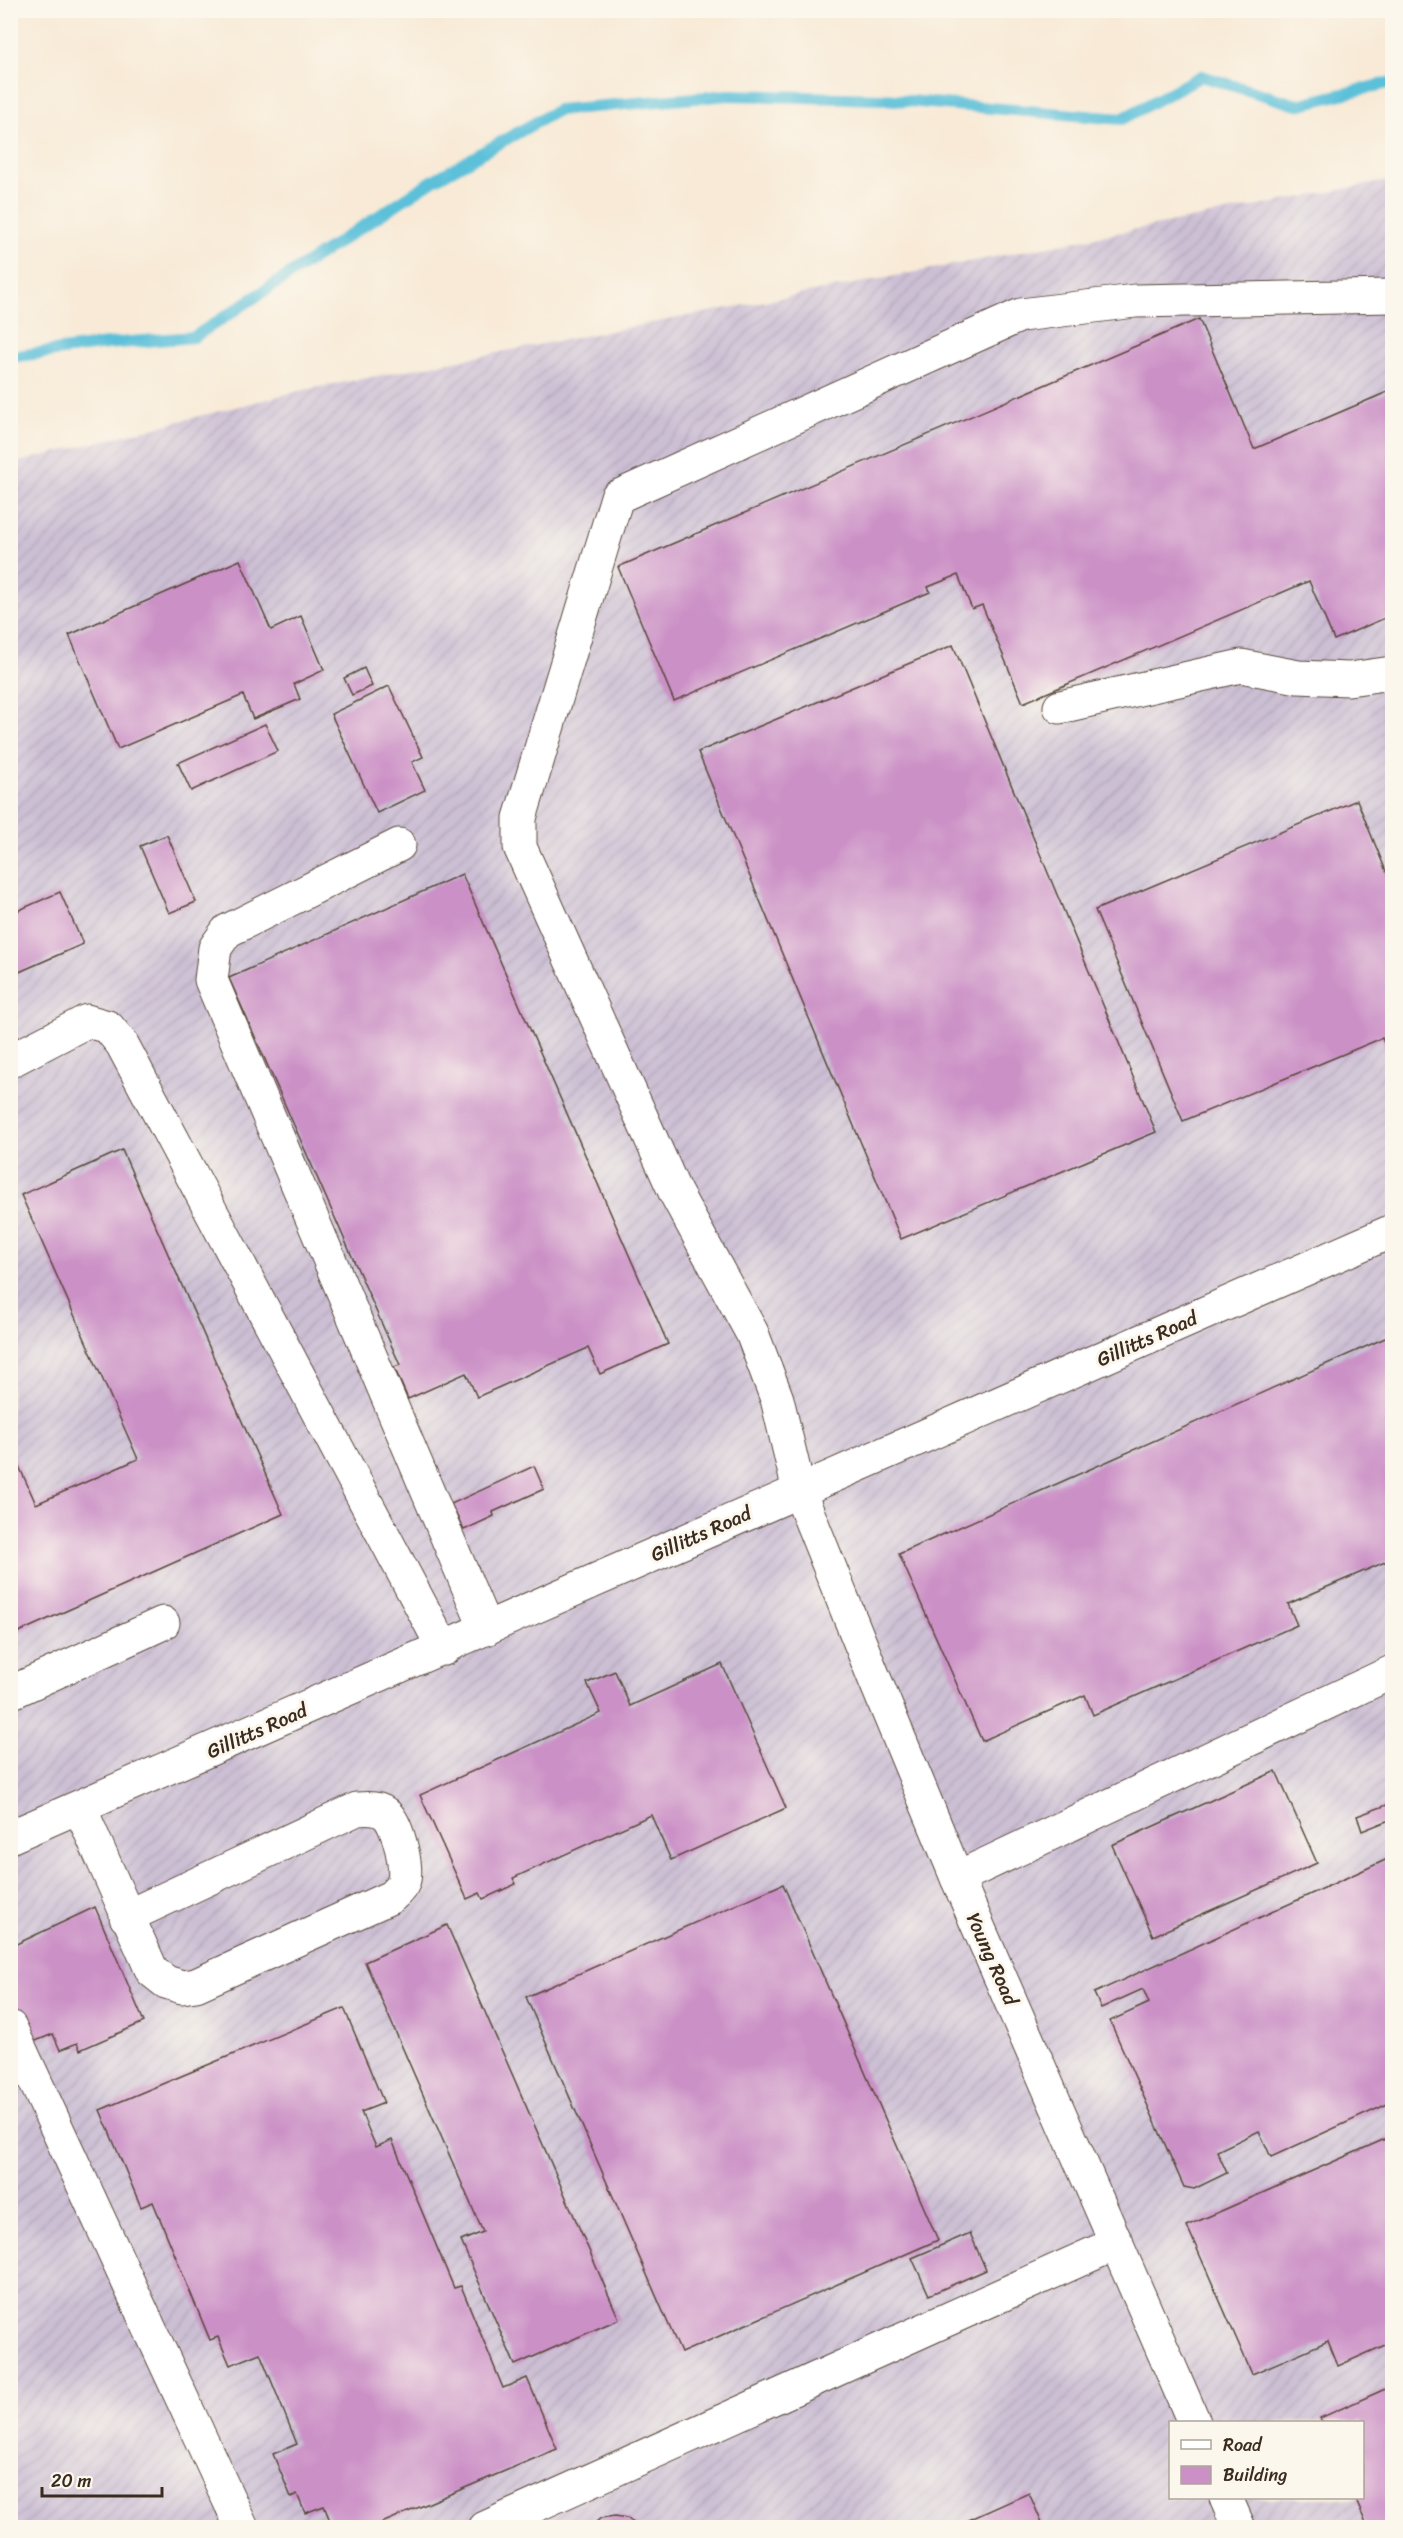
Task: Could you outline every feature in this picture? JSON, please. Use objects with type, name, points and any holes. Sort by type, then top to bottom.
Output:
[{"type":"lane","name":"Young Road","points":[[1194,2421],[957,1878],[799,1491],[777,1399],[752,1333],[675,1192],[520,847],[520,818],[617,497],[1021,315],[1135,301],[1392,296]]},
{"type":"lane","points":[[1060,707],[1241,666],[1298,677],[1349,679],[1392,673]]},
{"type":"lane","points":[[399,845],[227,931],[214,948],[211,980],[486,1629]]},
{"type":"lane","points":[[10,1061],[87,1021],[108,1027],[122,1044],[444,1649]]},
{"type":"lane","name":"Gillitts Road","points":[[10,1837],[444,1649],[1392,1232]]},
{"type":"lane","points":[[10,1693],[163,1623]]},
{"type":"lane","points":[[957,1878],[1392,1672]]},
{"type":"lane","points":[[80,1808],[126,1917],[152,1971],[166,1982],[182,1987],[196,1985],[391,1897],[403,1884],[406,1868],[397,1833],[388,1815],[375,1808],[357,1809],[126,1917]]},
{"type":"lane","points":[[10,2027],[242,2528]]},
{"type":"lane","points":[[485,2528],[1117,2243]]},
{"type":"lane","points":[[1226,2499],[1239,2528]]},
{"type":"shaded area","points":[[1392,180],[1392,2527],[11,2528],[11,464],[299,391]]},
{"type":"building","points":[[1199,319],[1254,449],[1392,390],[1392,615],[1334,640],[1309,581],[1023,703],[982,605],[972,609],[958,575],[928,587],[930,592],[674,701],[618,567]]},
{"type":"building","points":[[240,560],[271,630],[301,616],[324,670],[294,684],[300,699],[253,719],[243,695],[118,749],[69,635]]},
{"type":"building","points":[[953,645],[1156,1132],[901,1239],[698,752]]},
{"type":"building","points":[[364,668],[372,686],[352,695],[344,678]]},
{"type":"building","points":[[389,686],[423,757],[412,762],[425,790],[377,813],[331,714]]},
{"type":"building","points":[[265,724],[278,751],[191,791],[178,763]]},
{"type":"building","points":[[1357,800],[1392,886],[1392,1062],[1382,1038],[1183,1121],[1095,910]]},
{"type":"building","points":[[167,835],[196,902],[169,913],[140,846]]},
{"type":"building","points":[[462,874],[668,1344],[600,1374],[588,1348],[477,1397],[466,1373],[408,1399],[394,1367],[400,1365],[229,978]]},
{"type":"building","points":[[60,892],[83,944],[10,976],[10,914]]},
{"type":"building","points":[[122,1150],[283,1514],[10,1636],[10,1446],[36,1504],[138,1459],[21,1195]]},
{"type":"building","points":[[1392,1335],[1392,1559],[1288,1604],[1297,1625],[1093,1715],[1085,1695],[982,1741],[899,1554]]},
{"type":"building","points":[[534,1466],[544,1489],[493,1512],[494,1516],[464,1530],[451,1504]]},
{"type":"building","points":[[722,1664],[786,1808],[671,1860],[651,1815],[513,1878],[516,1884],[483,1899],[480,1893],[467,1899],[420,1795],[601,1713],[587,1683],[615,1671],[630,1706]]},
{"type":"building","points":[[1276,1771],[1317,1863],[1153,1936],[1112,1845]]},
{"type":"building","points":[[1392,1803],[1392,1819],[1362,1831],[1357,1816]]},
{"type":"building","points":[[1392,1857],[1392,2102],[1271,2157],[1259,2131],[1217,2151],[1227,2173],[1194,2189],[1184,2187],[1110,2021],[1149,2003],[1143,1989],[1101,2008],[1094,1993]]},
{"type":"building","points":[[783,1884],[938,2240],[681,2353],[526,1997]]},
{"type":"building","points":[[95,1907],[144,2022],[80,2050],[77,2043],[60,2050],[53,2034],[28,2044],[10,2005],[10,1947]]},
{"type":"building","points":[[447,1925],[619,2319],[515,2365],[461,2241],[483,2232],[365,1962]]},
{"type":"building","points":[[344,2008],[384,2103],[361,2112],[376,2147],[392,2140],[454,2288],[461,2286],[503,2388],[527,2378],[557,2449],[370,2528],[333,2528],[324,2506],[305,2513],[297,2494],[291,2497],[273,2454],[297,2444],[260,2353],[230,2365],[218,2337],[210,2340],[153,2202],[141,2207],[100,2110]]},
{"type":"building","points":[[1392,2136],[1392,2342],[1338,2366],[1328,2341],[1252,2374],[1187,2226]]},
{"type":"building","points":[[970,2233],[986,2270],[929,2295],[912,2258]]},
{"type":"building","points":[[1392,2386],[1392,2528],[1368,2528],[1355,2499],[1364,2499],[1364,2421],[1322,2421],[1320,2418]]},
{"type":"building","points":[[1029,2493],[1044,2528],[951,2528]]},
{"type":"building","points":[[615,2516],[627,2518],[640,2528],[589,2528],[601,2518]]},
{"type":"waterway","points":[[10,357],[107,344],[194,337],[432,181],[558,110],[729,95],[884,99],[1122,119],[1201,76],[1297,105],[1392,82]]}]
